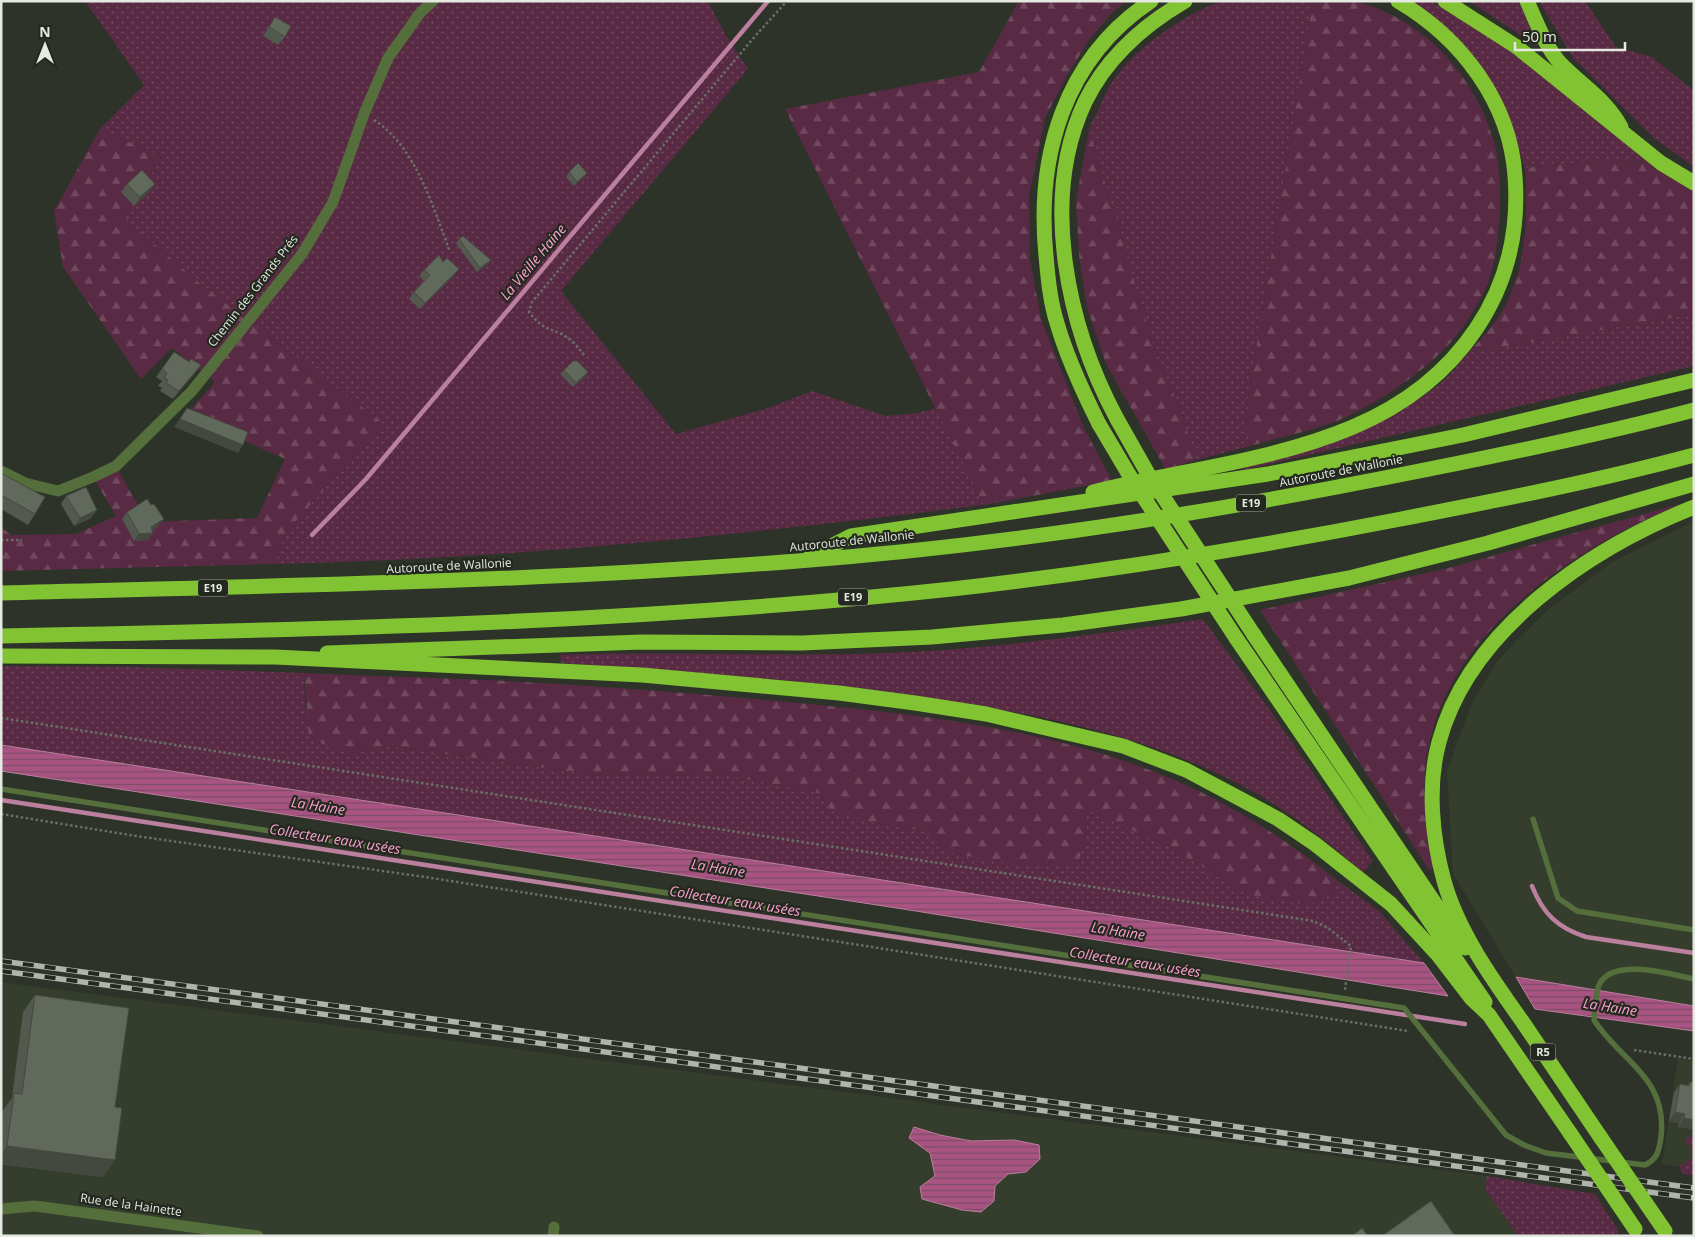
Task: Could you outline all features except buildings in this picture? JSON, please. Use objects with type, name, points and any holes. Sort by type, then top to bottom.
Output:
[{"type":"highway","points":[[1152,1],[1121,25],[1100,46],[1076,82],[1060,116],[1048,161],[1043,202],[1048,283],[1057,323],[1074,370],[1099,424],[1131,478],[1236,638],[1484,1000],[1489,1016]]},
{"type":"highway","points":[[1185,1],[1162,15],[1128,44],[1107,69],[1086,102],[1071,145],[1062,199],[1064,248],[1070,298],[1096,376],[1146,472],[1465,948],[1484,967]]},
{"type":"highway","points":[[1012,513],[1104,489],[1202,470],[1310,442],[1353,427],[1390,408],[1429,381],[1464,347],[1485,317],[1501,284],[1512,250],[1516,218],[1514,160],[1497,106],[1481,79],[1443,33],[1420,14],[1398,1]]},
{"type":"highway","points":[[1445,1],[1517,47],[1661,163],[1694,183]]},
{"type":"highway","points":[[1527,1],[1559,62],[1611,108],[1626,134]]},
{"type":"highway","points":[[802,561],[851,536],[1278,472],[1463,435],[1694,380]]},
{"type":"highway","name":"Autoroute de Wallonie","points":[[1,593],[424,583],[802,561],[946,546],[1083,529],[1272,500],[1472,461],[1694,410]]},
{"type":"highway","name":"E19","points":[[1,636],[450,625],[701,610],[950,589],[1084,572],[1283,542],[1480,504],[1694,455]]},
{"type":"highway","points":[[276,657],[347,651],[642,642],[802,643],[932,637],[1064,625],[1181,609],[1349,578],[1488,544],[1694,484]]},
{"type":"highway","points":[[1484,967],[1444,882],[1434,826],[1432,793],[1434,763],[1439,741],[1449,713],[1460,689],[1482,656],[1536,600],[1597,556],[1694,507]]},
{"type":"highway","points":[[1,656],[276,657],[632,675],[839,693],[986,714],[1123,746],[1186,770],[1229,791],[1278,819],[1315,844],[1391,904],[1438,956],[1471,998],[1489,1016]]},
{"type":"highway","name":"R5","points":[[1484,967],[1666,1233]]},
{"type":"highway","name":"R5","points":[[1489,1016],[1637,1232]]},
{"type":"street","name":"Chemin des Grands Prés","points":[[1,471],[25,483],[58,491],[93,477],[116,466],[192,391],[302,254],[333,202],[364,114],[388,58],[420,13],[433,1]]},
{"type":"street","name":"Rue de la Hainette","points":[[1,1208],[35,1206],[258,1236]]},
{"type":"lane","points":[[1,789],[1404,1008],[1506,1135],[1524,1145],[1546,1153],[1645,1165],[1652,1161],[1659,1152],[1661,1132],[1655,1093],[1644,1074],[1594,1020],[1599,986],[1613,971],[1624,969],[1694,978]]},
{"type":"lane","points":[[1533,819],[1558,898],[1577,912],[1694,930]]},
{"type":"path","points":[[584,355],[569,338],[546,330],[535,319],[529,312],[532,302],[756,35],[788,1]]},
{"type":"path","points":[[364,114],[388,130],[424,182],[450,252]]},
{"type":"path","points":[[1,540],[22,540]]},
{"type":"path","points":[[1,718],[1312,921],[1328,928],[1351,946],[1346,982]]},
{"type":"path","points":[[1,814],[136,836],[425,877],[1396,1027],[1411,1031],[1431,1042]]},
{"type":"path","points":[[1616,1045],[1638,1051],[1694,1059]]},
{"type":"shaded area","points":[[1694,521],[1694,1006],[1516,977],[1453,874],[1447,771],[1470,708],[1496,663],[1550,608],[1611,563]]},
{"type":"shaded area","points":[[1,982],[1487,1176],[1595,1194],[1617,1228],[1619,1236],[1,1236]]},
{"type":"shaded area","points":[[1678,1058],[1694,1061],[1694,1169],[1662,1164]]},
{"type":"green space","points":[[85,1],[708,1],[726,36],[748,69],[561,291],[676,434],[768,408],[812,391],[886,416],[918,413],[937,408],[984,505],[630,544],[453,557],[275,564],[286,532],[382,423],[204,287],[123,217],[162,157],[100,129],[144,85]]},
{"type":"green space","points":[[1019,1],[1126,1],[1110,15],[1089,40],[1068,74],[1045,118],[1029,196],[1030,259],[1041,319],[1084,428],[1112,481],[984,505],[785,109],[979,72]]},
{"type":"green space","points":[[1221,1],[1313,1],[1245,416],[1250,446],[1196,460],[1183,418],[1152,341],[1089,129],[1111,84],[1132,58],[1175,24]]},
{"type":"green space","points":[[1313,1],[1358,2],[1382,10],[1405,22],[1425,37],[1444,54],[1460,73],[1474,95],[1485,118],[1497,156],[1500,210],[1497,247],[1487,285],[1468,320],[1451,342],[1415,375],[1373,403],[1333,423],[1250,446],[1245,416]]},
{"type":"green space","points":[[1409,1],[1431,1],[1467,22],[1529,64],[1649,161],[1570,163],[1525,168],[1507,115],[1485,72],[1453,35]]},
{"type":"green space","points":[[1469,1],[1518,1],[1542,46],[1534,44]]},
{"type":"green space","points":[[1539,1],[1585,1],[1616,47],[1652,57],[1694,91],[1694,167],[1655,139],[1573,58]]},
{"type":"green space","points":[[100,129],[162,157],[123,217],[204,287],[383,423],[286,532],[275,564],[1,571],[1,527],[11,535],[76,534],[116,516],[93,477],[116,466],[147,522],[257,518],[285,459],[186,415],[215,382],[172,348],[141,379],[63,267],[54,211]]},
{"type":"green space","points":[[1089,129],[1152,341],[1183,418],[1196,460],[1166,470],[1106,364],[1087,308],[1079,255],[1076,201]]},
{"type":"green space","points":[[1649,161],[1694,193],[1694,314],[1468,353],[1496,321],[1506,304],[1520,267],[1526,208],[1525,168],[1570,163]]},
{"type":"green space","points":[[1694,314],[1694,366],[1226,474],[1339,438],[1393,414],[1442,382],[1453,372],[1468,353]]},
{"type":"green space","points":[[1680,504],[1620,532],[1547,579],[1516,604],[1489,632],[1465,662],[1446,695],[1432,731],[1425,770],[1425,806],[1434,865],[1430,871],[1260,610],[1448,568]]},
{"type":"green space","points":[[1203,619],[1270,710],[1373,861],[1363,872],[1300,822],[1249,789],[1194,763],[1156,748],[1117,736],[997,709],[916,696],[739,676],[561,663],[560,655],[847,654],[927,651],[1045,640]]},
{"type":"green space","points":[[1,666],[131,667],[304,673],[305,707],[352,754],[388,746],[603,776],[673,774],[730,776],[823,794],[874,823],[930,832],[950,852],[1085,839],[1086,808],[1179,852],[1247,894],[1333,894],[1337,880],[1379,911],[1424,963],[1,745]]},
{"type":"green space","points":[[304,673],[518,682],[703,694],[878,711],[981,726],[1032,736],[1082,748],[1130,763],[1199,791],[1241,813],[1300,852],[1337,880],[1333,894],[1308,905],[1246,894],[1179,852],[1087,809],[1085,839],[1078,863],[1044,865],[995,862],[950,852],[930,832],[874,823],[831,811],[823,794],[730,776],[673,774],[603,776],[388,746],[352,754],[309,739]]},
{"type":"green space","points":[[1694,1135],[1694,1176],[1684,1174],[1679,1167],[1693,1157],[1691,1148],[1685,1140]]},
{"type":"green space","points":[[1487,1176],[1595,1194],[1617,1228],[1619,1236],[1518,1236],[1485,1189]]},
{"type":"water","name":"La Haine","points":[[1,745],[1424,963],[1448,996],[903,909],[1,771]]},
{"type":"water","name":"La Haine","points":[[1516,977],[1694,1006],[1694,1031],[1535,1009]]},
{"type":"water","points":[[914,1127],[940,1135],[971,1141],[1014,1140],[1039,1145],[1040,1159],[1026,1172],[1008,1174],[995,1186],[994,1201],[981,1212],[962,1210],[922,1199],[920,1187],[935,1176],[930,1153],[909,1138]]},
{"type":"waterway","name":"La Vieille Haine","points":[[312,535],[366,479],[768,1]]},
{"type":"waterway","name":"Collecteur eaux usées","points":[[1,800],[1465,1024]]},
{"type":"waterway","points":[[1532,886],[1541,905],[1553,919],[1576,933],[1586,937],[1694,953]]},
{"type":"railway","points":[[1,961],[1694,1188]]},
{"type":"railway","points":[[1,971],[1694,1198]]}]
